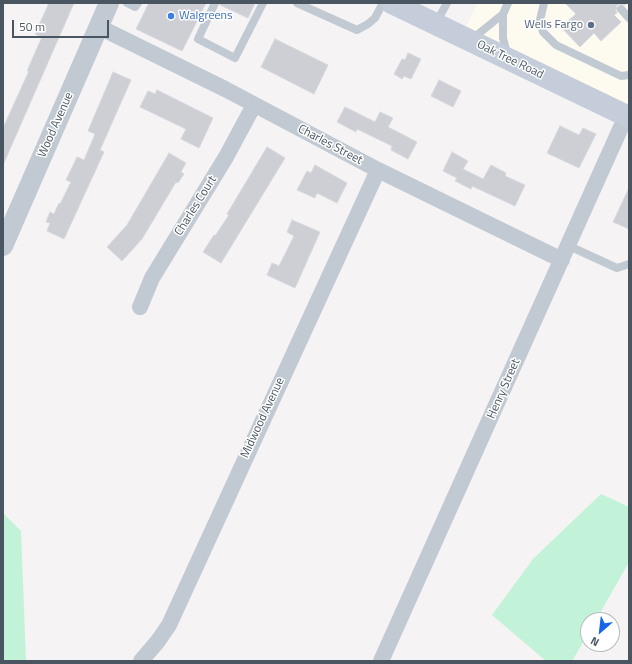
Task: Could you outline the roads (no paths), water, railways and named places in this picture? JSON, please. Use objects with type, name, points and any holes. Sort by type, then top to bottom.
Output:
[{"type":"main road","name":"Oak Tree Road","points":[[391,3],[628,117]]},
{"type":"street","name":"Wood Avenue","points":[[3,246],[109,3]]},
{"type":"street","name":"Charles Street","points":[[99,27],[225,89],[378,170],[566,253]]},
{"type":"street","name":"Charles Court","points":[[140,307],[152,278],[226,157],[254,105]]},
{"type":"street","name":"Henry Street","points":[[381,661],[628,117]]},
{"type":"street","name":"Midwood Avenue","points":[[141,661],[158,642],[169,625],[378,170]]},
{"type":"lane","points":[[127,3],[136,7],[138,3]]},
{"type":"lane","points":[[215,3],[198,39],[235,58],[264,3]]},
{"type":"lane","points":[[297,3],[357,30],[368,24],[391,3]]},
{"type":"lane","points":[[435,24],[447,3]]},
{"type":"lane","points":[[470,41],[503,14],[508,3]]},
{"type":"lane","points":[[544,3],[540,20],[543,32],[556,45],[620,76],[629,75]]},
{"type":"lane","points":[[621,9],[629,18]]},
{"type":"lane","points":[[503,14],[504,38],[508,59]]},
{"type":"lane","points":[[566,253],[617,268],[629,264]]},
{"type":"place","name":"Walgreens","points":[[171,16]]},
{"type":"place","name":"Wells Fargo","points":[[591,25]]}]
